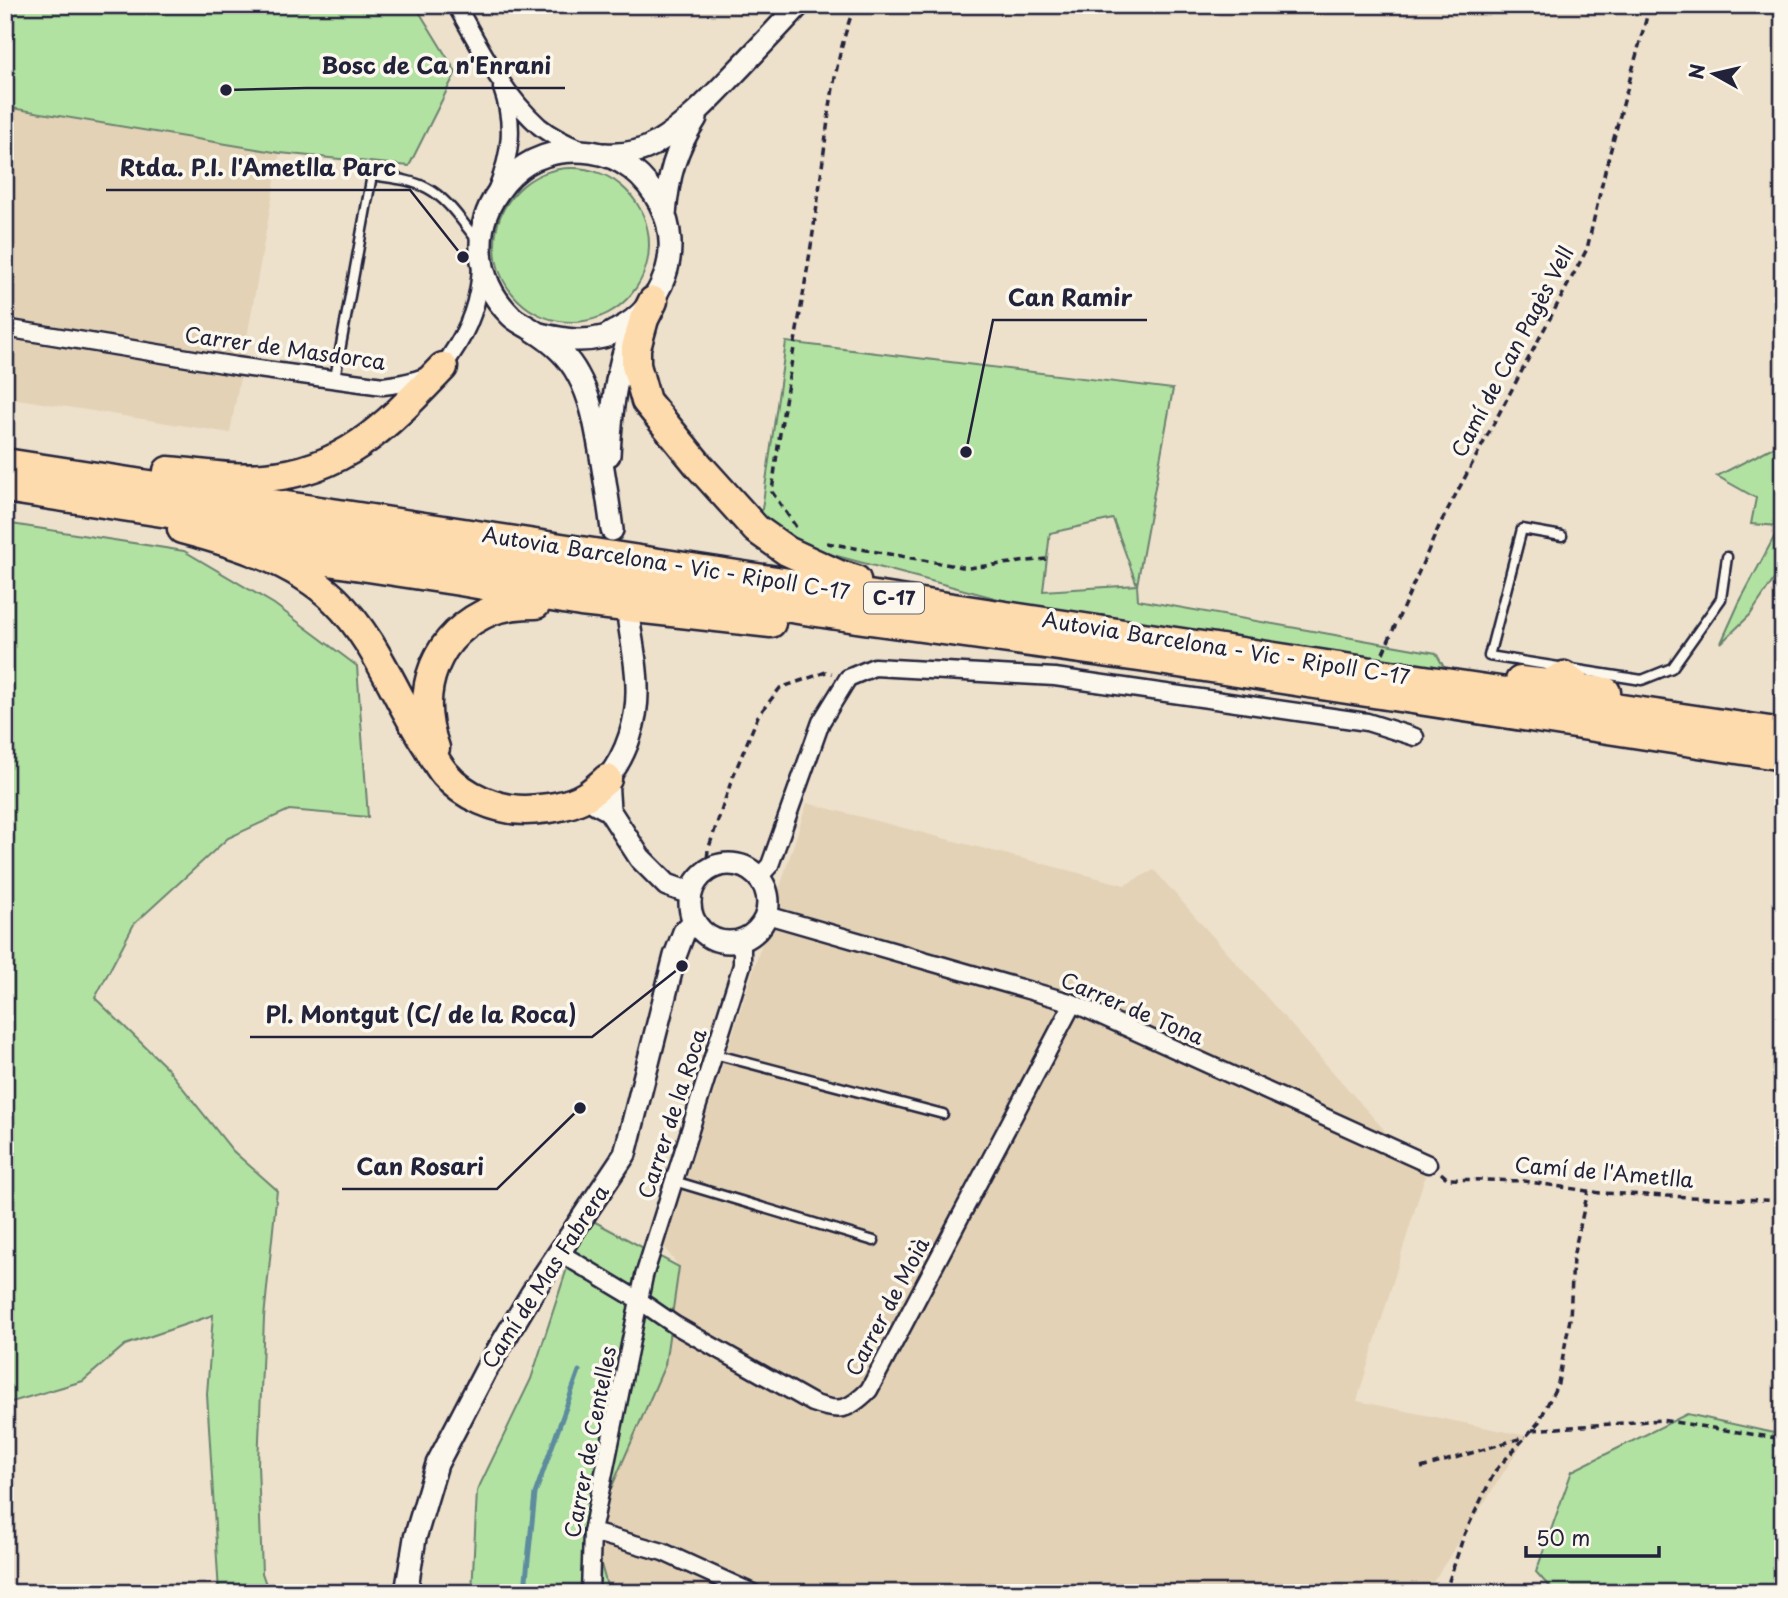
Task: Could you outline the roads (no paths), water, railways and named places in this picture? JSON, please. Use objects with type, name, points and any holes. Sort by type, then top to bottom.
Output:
[{"type":"highway","points":[[645,309],[639,333],[636,365],[646,401],[699,467],[756,529],[787,551],[836,574],[950,606]]},
{"type":"highway","points":[[5,457],[243,477],[290,474],[332,461],[350,451],[393,418],[443,367]]},
{"type":"highway","name":"Autovia Barcelona - Vic - Ripoll C-17","points":[[5,463],[1783,733]]},
{"type":"highway","name":"Autovia Barcelona - Vic - Ripoll C-17","points":[[5,488],[863,619],[1345,688],[1783,755]]},
{"type":"highway","points":[[37,493],[192,532],[257,553],[281,564],[319,588],[334,599],[357,624],[410,720],[444,774],[467,793],[501,807],[519,810],[597,804],[607,779]]},
{"type":"highway","points":[[257,553],[341,563],[581,602],[909,638],[1010,640]]},
{"type":"highway","points":[[444,774],[432,740],[426,701],[436,661],[446,643],[460,629],[493,610],[513,605],[581,602]]},
{"type":"highway","points":[[1444,683],[1468,676],[1548,684],[1565,672],[1581,689],[1641,698],[1684,719]]},
{"type":"street","points":[[456,5],[499,79],[540,127],[561,140],[630,167],[651,188],[665,215]]},
{"type":"street","points":[[493,197],[514,172],[543,156],[573,150],[622,155],[655,144],[680,127],[705,104],[799,5]]},
{"type":"street","points":[[443,367],[471,321],[479,290],[481,228],[503,173],[511,141],[508,104],[499,79]]},
{"type":"street","points":[[481,252],[491,291],[512,317],[558,347],[578,374],[594,418],[611,520],[611,422],[622,360],[629,337],[666,274],[671,245],[665,215],[671,169],[679,148],[705,104]]},
{"type":"street","points":[[540,334],[572,341],[604,337],[631,323],[645,309]]},
{"type":"street","name":"Carrer de Masdorca","points":[[5,328],[236,366],[383,386],[400,384],[443,367]]},
{"type":"street","points":[[607,779],[618,765],[626,747],[636,709],[637,687],[629,622]]},
{"type":"street","points":[[759,877],[770,865],[821,722],[848,678],[874,667],[1055,677],[1367,722],[1415,737]]},
{"type":"street","points":[[597,804],[640,858],[667,885],[690,893]]},
{"type":"street","points":[[725,863],[745,866],[759,877],[767,892],[767,915],[756,931],[742,940],[723,942],[703,933],[694,922],[690,893],[706,869],[725,863]]},
{"type":"street","name":"Carrer de Tona","points":[[767,915],[1073,1003],[1428,1164]]},
{"type":"street","name":"Camí de Mas Fabrera","points":[[406,1593],[415,1538],[437,1464],[486,1370],[532,1293],[625,1154],[676,956],[684,932],[694,922]]},
{"type":"street","name":"Carrer de la Roca","points":[[640,1301],[644,1276],[742,965],[742,940]]},
{"type":"street","name":"Carrer de Moià","points":[[560,1253],[675,1325],[813,1403],[842,1409],[856,1403],[869,1390],[1073,1003]]},
{"type":"street","name":"Carrer de Centelles","points":[[590,1593],[592,1532],[640,1301]]},
{"type":"street","points":[[592,1532],[663,1552],[753,1593]]},
{"type":"lane","points":[[335,378],[372,175],[402,179],[428,188],[448,206],[481,252]]},
{"type":"lane","points":[[1562,536],[1522,529],[1489,656],[1565,672],[1642,680],[1672,668],[1721,599],[1727,556]]},
{"type":"lane","points":[[714,1054],[943,1114]]},
{"type":"lane","points":[[674,1181],[874,1241]]},
{"type":"waterway","points":[[528,1593],[526,1579],[535,1494],[579,1371]]},
{"type":"place","name":"Bosc de Ca n'Enrani","points":[[226,90]]},
{"type":"place","name":"Rtda. P.I. l'Ametlla Parc","points":[[463,257]]},
{"type":"place","name":"Can Ramir","points":[[966,452]]},
{"type":"place","name":"Pl. Montgut (C/ de la Roca)","points":[[682,966]]},
{"type":"place","name":"Can Rosari","points":[[580,1108]]}]
